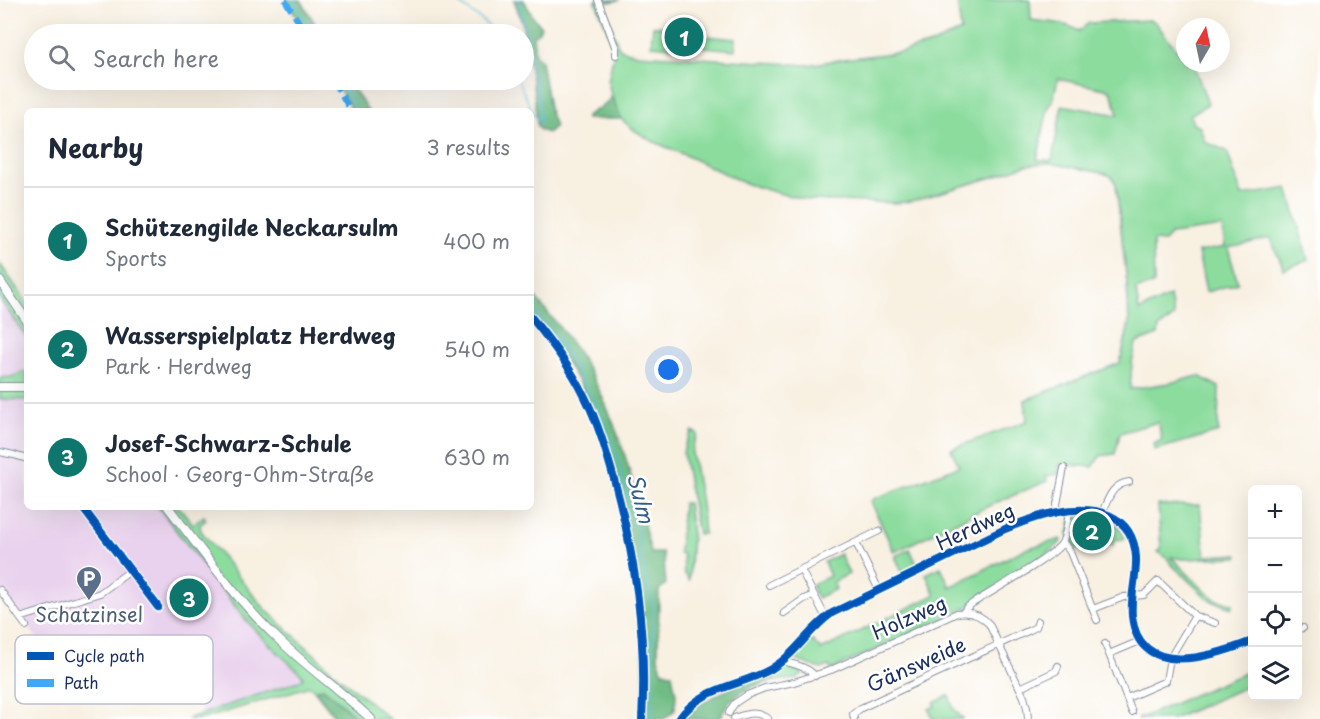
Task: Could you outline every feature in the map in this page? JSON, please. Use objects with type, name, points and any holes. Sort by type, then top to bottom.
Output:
[{"type":"main road","points":[[0,281],[24,317]]},
{"type":"main road","points":[[0,387],[24,387]]},
{"type":"main road","points":[[170,510],[232,589],[264,625],[371,719]]},
{"type":"street","points":[[598,0],[616,49],[616,55]]},
{"type":"street","points":[[0,452],[24,458]]},
{"type":"street","points":[[1058,512],[1057,504],[1064,468]]},
{"type":"street","points":[[1102,513],[1115,488],[1119,484],[1130,482]]},
{"type":"street","points":[[84,510],[158,607]]},
{"type":"street","points":[[1070,510],[1062,542],[1070,552],[1097,620]]},
{"type":"street","name":"Herdweg","points":[[679,719],[686,710],[705,695],[760,674],[783,661],[826,618],[1005,529],[1058,512],[1093,511],[1110,515],[1123,524],[1131,537],[1136,558],[1131,606],[1132,619],[1140,641]]},
{"type":"street","points":[[769,585],[879,531]]},
{"type":"street","name":"Holzweg","points":[[730,717],[730,710],[735,703],[747,695],[831,670],[957,613],[964,612],[972,603],[1042,560],[1062,542]]},
{"type":"street","points":[[856,543],[879,590]]},
{"type":"street","points":[[801,570],[826,618]]},
{"type":"street","points":[[20,618],[100,593],[130,571]]},
{"type":"street","points":[[1093,609],[1124,597],[1144,595],[1158,581],[1195,616],[1215,623]]},
{"type":"street","points":[[0,590],[26,626]]},
{"type":"street","points":[[784,613],[814,595]]},
{"type":"street","points":[[964,612],[984,618],[989,624],[1020,688],[1028,708],[1028,719]]},
{"type":"street","points":[[1126,698],[1166,681],[1170,658],[1195,616]]},
{"type":"street","name":"Gänsweide","points":[[854,719],[853,714],[861,708],[1000,645],[1036,627],[1038,621]]},
{"type":"street","points":[[1109,654],[1140,641],[1151,651],[1170,658],[1183,659],[1207,656],[1248,642]]},
{"type":"street","points":[[1105,644],[1132,712]]},
{"type":"street","points":[[783,661],[809,670],[815,676]]},
{"type":"street","points":[[1020,688],[1056,671],[1058,666]]},
{"type":"street","points":[[730,717],[751,713],[763,715],[768,719]]},
{"type":"shaded area","points":[[0,299],[24,335],[24,372],[0,378]]},
{"type":"shaded area","points":[[0,399],[24,400],[24,510],[160,510],[245,619],[304,676],[302,680],[204,714],[197,704],[213,704],[213,635],[34,635],[0,590]]},
{"type":"green space","points":[[286,0],[301,0],[315,24],[301,24]]},
{"type":"green space","points":[[514,0],[524,0],[541,26],[534,35],[534,24],[522,24]]},
{"type":"green space","points":[[595,0],[620,0],[604,3],[618,46],[622,50],[638,54],[808,65],[902,52],[935,43],[961,31],[957,0],[1030,0],[1031,20],[1062,24],[1079,31],[1089,23],[1151,20],[1176,49],[1176,72],[1196,72],[1208,104],[1190,115],[1193,124],[1200,127],[1205,142],[1227,151],[1242,196],[1288,188],[1308,260],[1284,269],[1270,238],[1228,248],[1238,283],[1206,292],[1198,252],[1225,247],[1222,227],[1171,234],[1164,242],[1153,241],[1154,284],[1136,290],[1139,311],[1170,296],[1174,317],[1159,328],[1158,335],[1136,343],[1130,389],[1199,376],[1219,387],[1219,432],[1154,450],[1154,444],[1162,440],[1158,422],[1120,433],[1115,454],[1100,456],[1093,467],[1060,464],[1058,474],[1046,476],[1047,481],[995,503],[894,552],[871,502],[873,499],[959,466],[951,449],[1027,421],[1025,400],[1120,363],[1129,324],[1116,184],[1111,176],[1103,173],[1050,163],[1025,165],[916,200],[898,203],[808,200],[778,193],[744,183],[650,140],[621,119],[608,81],[614,53],[611,39]],"holes":[[[1058,79],[1110,90],[1118,115],[1062,105],[1052,160],[1037,160],[1048,108],[1052,103]]]},
{"type":"green space","points":[[653,26],[694,30],[694,35],[736,39],[735,50],[675,44],[675,47],[651,45]]},
{"type":"green space","points":[[534,46],[535,55],[541,61],[550,113],[555,126],[547,133],[540,130],[537,125],[534,94]]},
{"type":"green space","points":[[340,90],[354,90],[366,108],[350,108]]},
{"type":"green space","points":[[611,95],[621,119],[586,119],[586,116],[607,103]]},
{"type":"green space","points":[[0,264],[24,299],[24,334],[0,299]]},
{"type":"green space","points":[[534,297],[570,342],[595,381],[624,453],[651,553],[663,553],[666,584],[659,590],[658,658],[662,670],[672,674],[676,694],[675,710],[664,719],[644,719],[643,631],[639,589],[617,480],[590,404],[560,353],[534,320]]},
{"type":"green space","points":[[24,372],[24,400],[0,399],[0,378]]},
{"type":"green space","points":[[692,431],[698,434],[692,453],[704,534],[698,534],[683,453]]},
{"type":"green space","points":[[683,503],[688,503],[692,534],[689,580],[684,573],[683,555],[679,553]]},
{"type":"green space","points":[[1158,505],[1200,505],[1205,556],[1238,554],[1238,557],[1183,559],[1171,557],[1208,594],[1217,600],[1233,604],[1232,608],[1206,597],[1158,552],[1161,549]]},
{"type":"green space","points":[[160,510],[181,510],[193,524],[204,516],[206,520],[200,525],[201,531],[265,609],[338,676],[390,719],[359,719],[323,688],[315,691],[310,686],[203,719],[187,719],[302,680],[303,676],[245,619]]},
{"type":"green space","points":[[1072,517],[1101,518],[1113,523],[1119,527],[1124,539],[1113,540],[1113,545],[1074,549],[1068,534]]},
{"type":"green space","points":[[1061,539],[1060,543],[1040,559],[966,608],[831,670],[829,666],[821,669],[796,660],[796,657],[812,640],[821,650],[935,595],[926,574],[941,567],[950,587],[1025,549]]},
{"type":"green space","points":[[910,549],[918,567],[903,574],[895,556]]},
{"type":"green space","points":[[840,554],[849,574],[833,582],[836,589],[817,598],[811,585],[830,576],[824,562]]},
{"type":"green space","points":[[782,667],[801,671],[802,675],[797,679],[774,681],[773,676],[769,674]]},
{"type":"green space","points":[[1248,672],[1248,686],[1173,719],[1138,719]]},
{"type":"green space","points":[[769,674],[773,676],[774,681],[756,685],[741,692],[734,697],[720,719],[686,719],[711,698]]},
{"type":"green space","points":[[323,688],[359,719],[337,719],[315,691]]},
{"type":"green space","points":[[949,695],[953,708],[963,719],[933,719],[929,709],[935,706],[934,703]]},
{"type":"waterway","name":"Sulm","points":[[293,0],[307,24]]},
{"type":"waterway","points":[[455,0],[486,24]]},
{"type":"waterway","points":[[519,0],[524,24]]},
{"type":"waterway","points":[[534,77],[541,123]]},
{"type":"waterway","name":"Sulm","points":[[345,90],[355,108]]},
{"type":"waterway","points":[[523,90],[531,108]]},
{"type":"waterway","points":[[534,114],[540,122]]},
{"type":"waterway","name":"Sulm","points":[[534,311],[557,338],[598,408],[614,447],[637,531],[653,604],[652,719]]},
{"type":"marked path","points":[[285,0],[300,24]]},
{"type":"marked path","points":[[339,90],[349,108]]},
{"type":"cycle path","points":[[534,321],[567,366],[585,397],[598,427],[614,479],[628,538],[638,598],[643,659],[642,719]]},
{"type":"cycle path","points":[[84,510],[158,607]]},
{"type":"cycle path","points":[[679,719],[688,708],[710,693],[759,675],[780,663],[832,613],[1005,529],[1045,515],[1072,510],[1109,515],[1128,530],[1136,557],[1132,616],[1138,636],[1148,649],[1163,656],[1180,659],[1218,653],[1248,642]]},
{"type":"place","name":"Schützengilde Neckarsulm","points":[[684,37]]},
{"type":"place","name":"Wasserspielplatz Herdweg","points":[[1092,531]]},
{"type":"place","name":"Josef-Schwarz-Schule","points":[[189,598]]},
{"type":"place","name":"Schatzinsel","points":[[89,602]]}]
